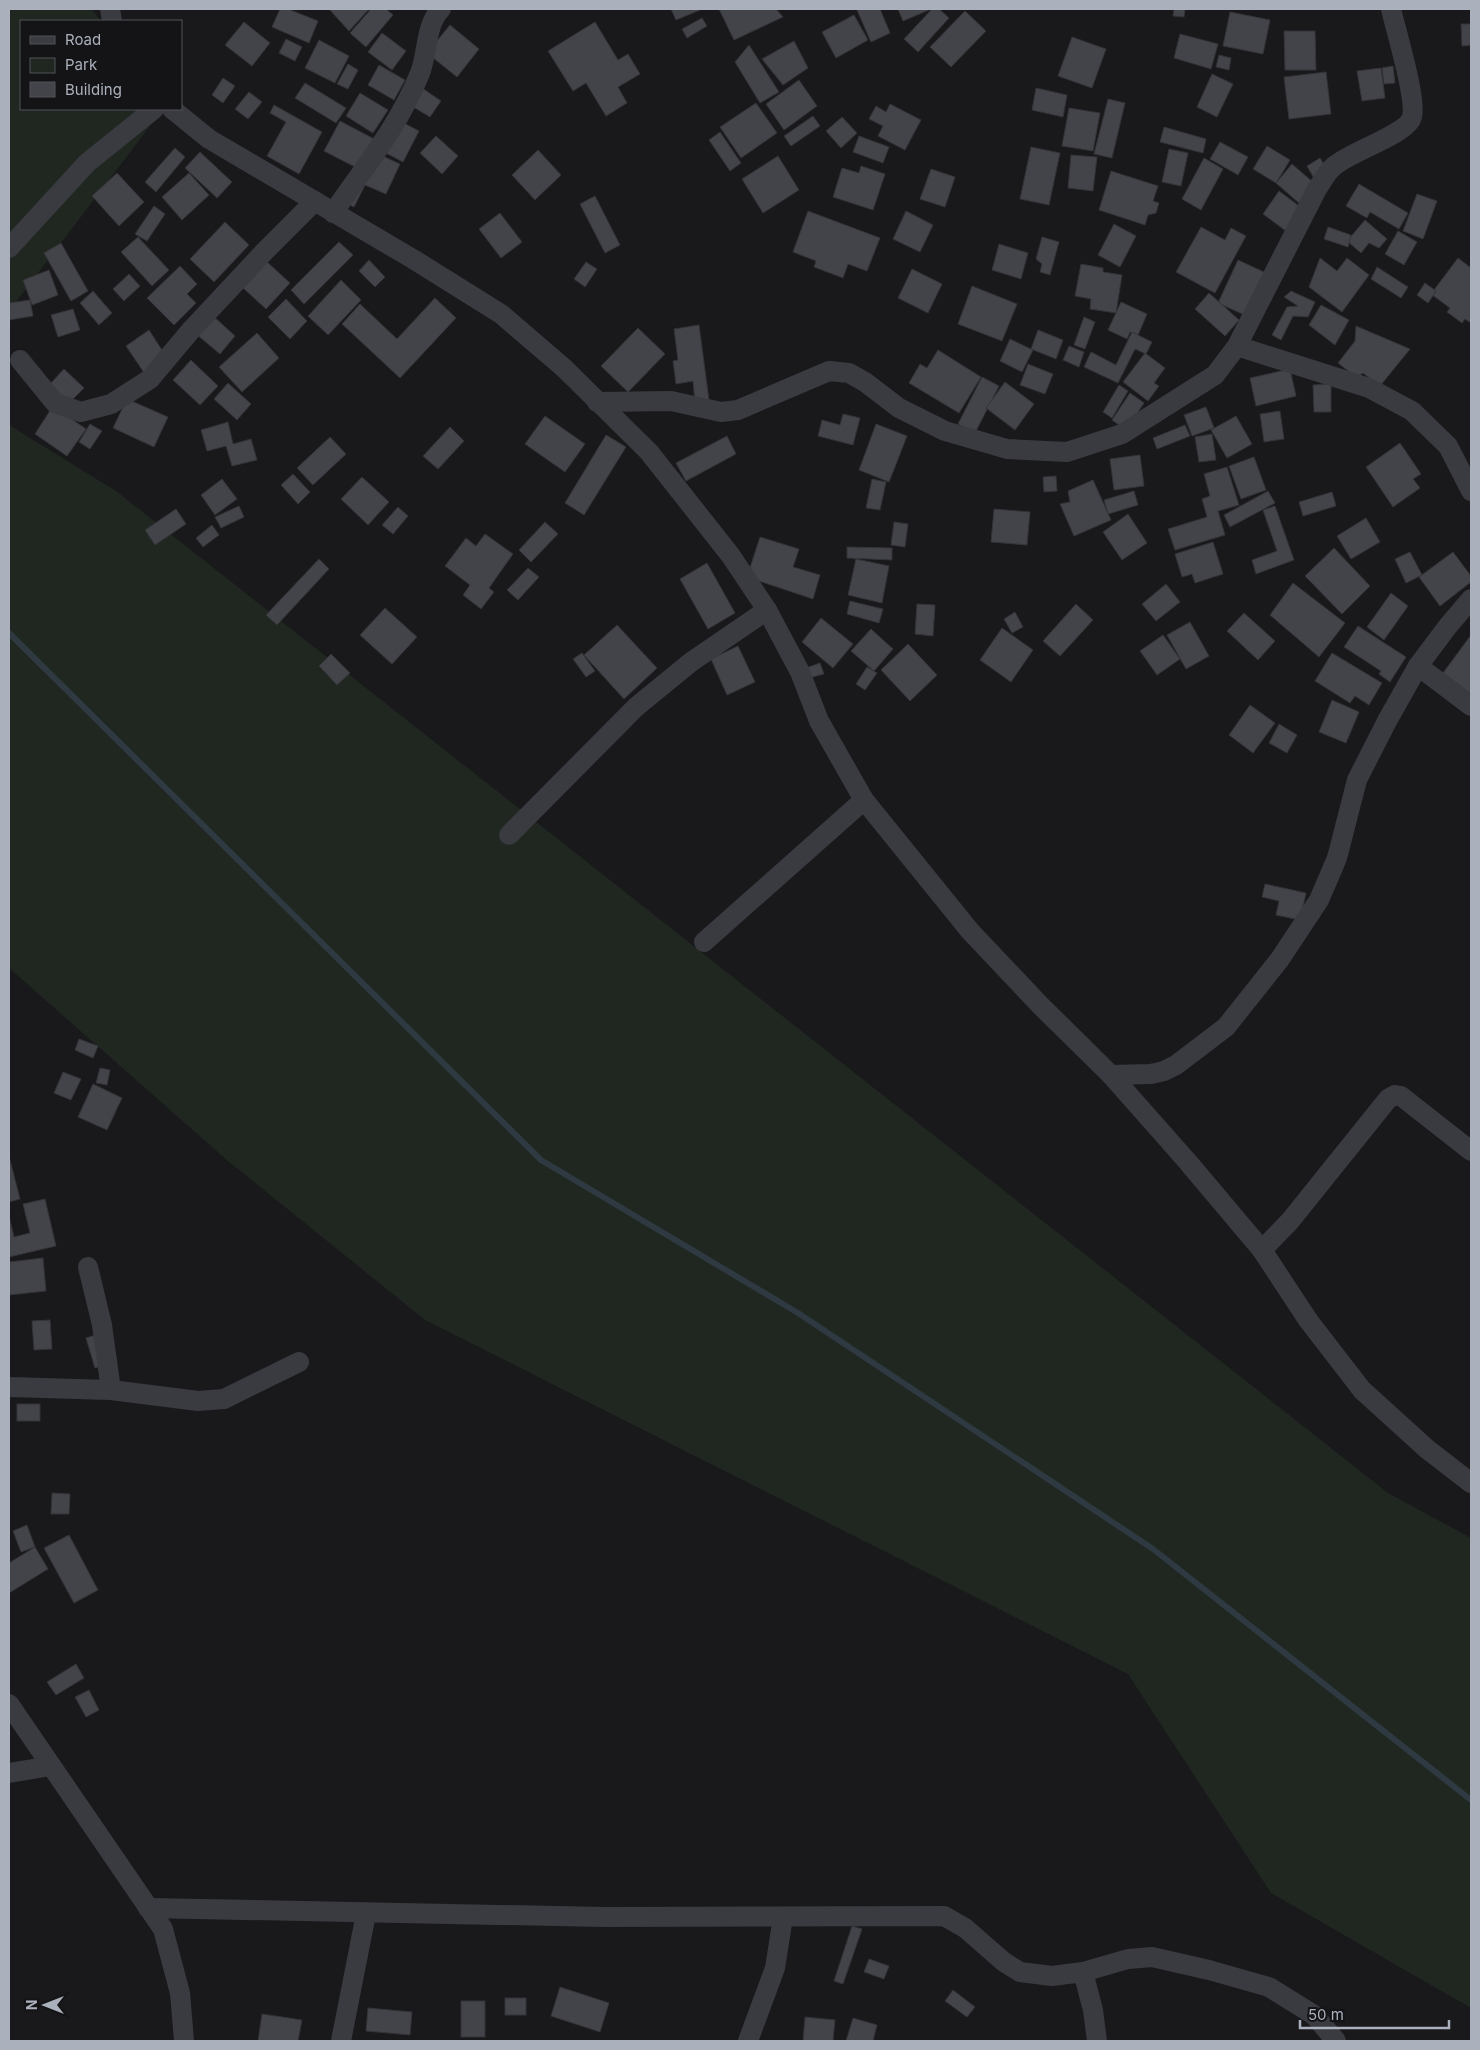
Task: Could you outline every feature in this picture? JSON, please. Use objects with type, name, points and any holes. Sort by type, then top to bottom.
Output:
[{"type":"street","points":[[598,402],[671,401],[722,412],[738,410],[829,371],[849,373],[865,382],[899,408],[945,431],[1006,449],[1067,452],[1122,434],[1215,374],[1237,346],[1317,189],[1332,167],[1354,153],[1405,128],[1412,118],[1413,101],[1391,9]]},
{"type":"street","points":[[333,213],[396,122],[421,72],[432,11]]},
{"type":"street","points":[[9,248],[88,163],[153,110]]},
{"type":"street","points":[[173,110],[210,139],[413,259],[501,314],[564,368],[649,452],[731,556],[766,610],[800,672],[820,721],[864,800],[970,931],[1040,1005],[1111,1075],[1187,1160],[1262,1250],[1308,1320],[1362,1390],[1427,1449],[1471,1484]]},
{"type":"street","points":[[20,360],[55,403],[81,412],[112,404],[150,378],[192,329],[315,201]]},
{"type":"street","points":[[1237,346],[1369,388],[1412,411],[1448,446],[1471,491]]},
{"type":"street","points":[[1111,1075],[1151,1074],[1164,1071],[1176,1065],[1226,1027],[1280,959],[1319,900],[1337,858],[1357,780],[1387,721],[1418,666],[1471,599]]},
{"type":"street","points":[[509,835],[636,707],[690,662],[766,610]]},
{"type":"street","points":[[1418,666],[1471,706]]},
{"type":"street","points":[[704,942],[864,800]]},
{"type":"street","points":[[1262,1250],[1290,1221],[1388,1098],[1394,1094],[1402,1096],[1471,1151]]},
{"type":"street","points":[[88,1267],[102,1325],[111,1390]]},
{"type":"street","points":[[9,1387],[111,1390],[198,1401],[224,1399],[299,1362]]},
{"type":"street","points":[[9,1704],[163,1929],[180,1993],[184,2041]]},
{"type":"street","points":[[9,1774],[50,1766]]},
{"type":"street","points":[[148,1908],[366,1914],[605,1917],[944,1916],[965,1928],[1004,1962],[1020,1972],[1052,1976],[1082,1972],[1128,1959],[1152,1957],[1209,1970],[1269,1987],[1314,2014],[1336,2041]]},
{"type":"street","points":[[341,2041],[366,1914]]},
{"type":"street","points":[[748,2041],[775,1968],[783,1916]]},
{"type":"street","points":[[1082,1972],[1093,2010],[1097,2041]]},
{"type":"green space","points":[[9,9],[91,9],[100,20],[20,20],[20,110],[162,110],[9,311]]},
{"type":"green space","points":[[9,425],[116,491],[1388,1493],[1471,1538],[1471,2008],[1271,1893],[1128,1674],[425,1320],[228,1161],[9,968]]},
{"type":"building","points":[[280,9],[288,9],[318,21],[309,43],[272,27]]},
{"type":"building","points":[[329,9],[369,9],[349,31]]},
{"type":"building","points":[[371,9],[386,9],[393,15],[366,47],[350,33]]},
{"type":"building","points":[[671,9],[699,9],[700,10],[676,20]]},
{"type":"building","points":[[719,9],[776,9],[783,17],[734,40]]},
{"type":"building","points":[[858,9],[880,9],[890,33],[871,42]]},
{"type":"building","points":[[898,9],[928,9],[929,10],[903,21]]},
{"type":"building","points":[[932,9],[939,9],[949,18],[918,52],[904,39]]},
{"type":"building","points":[[1174,9],[1185,9],[1184,17],[1173,16]]},
{"type":"building","points":[[965,11],[986,31],[951,67],[930,47]]},
{"type":"building","points":[[1230,12],[1270,20],[1263,54],[1223,46]]},
{"type":"building","points":[[854,15],[868,40],[836,58],[822,32]]},
{"type":"building","points":[[702,18],[707,26],[687,38],[682,29]]},
{"type":"building","points":[[244,22],[270,43],[252,66],[225,45]]},
{"type":"building","points":[[595,22],[618,60],[628,54],[640,74],[618,87],[627,103],[606,116],[586,83],[573,91],[548,51]]},
{"type":"building","points":[[1461,24],[1471,24],[1471,45],[1462,46]]},
{"type":"building","points":[[450,25],[479,49],[457,77],[427,53]]},
{"type":"building","points":[[1284,31],[1315,31],[1316,70],[1285,70]]},
{"type":"building","points":[[382,33],[406,51],[392,70],[368,52]]},
{"type":"building","points":[[1180,34],[1218,44],[1211,69],[1174,58]]},
{"type":"building","points":[[1072,37],[1106,49],[1092,88],[1058,76]]},
{"type":"building","points":[[286,39],[302,47],[295,61],[279,53]]},
{"type":"building","points":[[319,40],[349,56],[335,83],[305,68]]},
{"type":"building","points":[[794,41],[808,68],[783,85],[762,59]]},
{"type":"building","points":[[749,45],[779,92],[760,103],[735,62]]},
{"type":"building","points":[[1219,55],[1231,58],[1229,70],[1216,67]]},
{"type":"building","points":[[348,64],[358,70],[348,89],[337,84]]},
{"type":"building","points":[[379,65],[405,80],[394,100],[368,85]]},
{"type":"building","points":[[1393,66],[1395,83],[1384,84],[1382,68]]},
{"type":"building","points":[[1381,68],[1385,98],[1362,101],[1357,71]]},
{"type":"building","points":[[1326,72],[1331,114],[1289,119],[1284,77]]},
{"type":"building","points":[[1212,74],[1233,84],[1217,117],[1197,107]]},
{"type":"building","points":[[223,78],[235,86],[223,103],[212,95]]},
{"type":"building","points":[[799,80],[817,106],[784,130],[766,104]]},
{"type":"building","points":[[305,83],[346,108],[336,123],[295,98]]},
{"type":"building","points":[[422,88],[441,101],[430,117],[410,105]]},
{"type":"building","points":[[1036,88],[1067,95],[1063,117],[1032,110]]},
{"type":"building","points":[[249,92],[262,102],[248,119],[235,109]]},
{"type":"building","points":[[360,93],[388,110],[373,133],[346,116]]},
{"type":"building","points":[[1108,99],[1125,103],[1112,158],[1094,154]]},
{"type":"building","points":[[756,103],[777,133],[741,158],[720,127]]},
{"type":"building","points":[[890,104],[921,120],[905,150],[878,136],[883,126],[869,119],[876,106],[886,112]]},
{"type":"building","points":[[274,105],[322,132],[299,174],[267,156],[286,122],[270,113]]},
{"type":"building","points":[[1069,108],[1100,113],[1093,151],[1062,146]]},
{"type":"building","points":[[813,116],[820,126],[791,146],[784,136]]},
{"type":"building","points":[[842,117],[857,133],[841,148],[826,131]]},
{"type":"building","points":[[396,119],[419,131],[403,162],[380,150]]},
{"type":"building","points":[[340,121],[376,140],[361,170],[324,151]]},
{"type":"building","points":[[1164,127],[1206,139],[1203,153],[1160,142]]},
{"type":"building","points":[[720,132],[741,163],[730,171],[709,140]]},
{"type":"building","points":[[436,136],[458,156],[442,174],[420,153]]},
{"type":"building","points":[[859,136],[889,147],[883,163],[853,152]]},
{"type":"building","points":[[1220,142],[1248,157],[1238,175],[1210,159]]},
{"type":"building","points":[[1267,146],[1290,160],[1276,183],[1253,169]]},
{"type":"building","points":[[1031,147],[1060,153],[1049,205],[1020,199]]},
{"type":"building","points":[[175,148],[185,157],[156,192],[145,182]]},
{"type":"building","points":[[1169,149],[1188,153],[1181,186],[1162,182]]},
{"type":"building","points":[[538,150],[561,175],[535,200],[512,175]]},
{"type":"building","points":[[200,152],[232,182],[217,198],[185,168]]},
{"type":"building","points":[[378,154],[400,164],[386,194],[365,185],[354,207],[344,202]]},
{"type":"building","points":[[1071,155],[1097,157],[1093,191],[1068,188]]},
{"type":"building","points":[[778,156],[799,190],[763,213],[742,179]]},
{"type":"building","points":[[1204,158],[1223,169],[1201,210],[1182,199]]},
{"type":"building","points":[[1320,158],[1328,171],[1315,180],[1307,166]]},
{"type":"building","points":[[1292,164],[1315,184],[1299,203],[1276,183]]},
{"type":"building","points":[[861,166],[885,174],[873,210],[833,197],[842,168],[859,173]]},
{"type":"building","points":[[931,169],[955,177],[945,207],[920,199]]},
{"type":"building","points":[[1111,171],[1158,186],[1153,201],[1159,203],[1156,213],[1148,215],[1145,225],[1099,210]]},
{"type":"building","points":[[117,173],[144,202],[119,226],[92,196]]},
{"type":"building","points":[[189,173],[209,195],[182,220],[162,197]]},
{"type":"building","points":[[1359,184],[1408,213],[1399,229],[1370,212],[1367,218],[1346,206]]},
{"type":"building","points":[[1279,191],[1303,209],[1286,231],[1263,214]]},
{"type":"building","points":[[1417,194],[1437,201],[1423,239],[1403,231]]},
{"type":"building","points":[[595,196],[620,245],[605,253],[580,204]]},
{"type":"building","points":[[154,206],[165,214],[147,241],[135,234]]},
{"type":"building","points":[[808,211],[880,238],[867,271],[848,264],[843,278],[814,267],[816,261],[793,252]]},
{"type":"building","points":[[906,211],[933,225],[920,252],[893,239]]},
{"type":"building","points":[[500,213],[522,242],[501,258],[479,229]]},
{"type":"building","points":[[1365,220],[1387,239],[1379,248],[1369,243],[1361,253],[1347,241]]},
{"type":"building","points":[[225,222],[249,245],[214,282],[190,259]]},
{"type":"building","points":[[1114,224],[1136,236],[1120,267],[1098,255]]},
{"type":"building","points":[[1201,227],[1225,240],[1231,228],[1246,236],[1215,293],[1176,272]]},
{"type":"building","points":[[1328,227],[1351,235],[1348,247],[1324,239]]},
{"type":"building","points":[[1398,231],[1417,242],[1404,265],[1385,254]]},
{"type":"building","points":[[138,237],[169,270],[152,286],[121,252]]},
{"type":"building","points":[[1042,237],[1059,242],[1050,275],[1040,272],[1042,264],[1036,259]]},
{"type":"building","points":[[339,242],[353,255],[304,304],[291,290]]},
{"type":"building","points":[[61,243],[88,291],[71,301],[44,253]]},
{"type":"building","points":[[999,244],[1028,253],[1021,279],[992,270]]},
{"type":"building","points":[[1320,258],[1337,271],[1347,258],[1369,275],[1342,312],[1309,287]]},
{"type":"building","points":[[1458,258],[1471,268],[1471,323],[1465,319],[1462,323],[1447,312],[1450,308],[1431,294]]},
{"type":"building","points":[[369,260],[385,277],[375,287],[359,271]]},
{"type":"building","points":[[1238,260],[1266,273],[1247,316],[1218,303]]},
{"type":"building","points":[[266,261],[290,283],[266,309],[242,287]]},
{"type":"building","points":[[586,262],[597,269],[585,287],[574,279]]},
{"type":"building","points":[[1081,264],[1103,268],[1103,272],[1122,275],[1116,313],[1090,309],[1091,299],[1075,296]]},
{"type":"building","points":[[180,266],[197,284],[187,294],[196,303],[174,325],[147,298]]},
{"type":"building","points":[[1377,267],[1408,287],[1401,298],[1371,279]]},
{"type":"building","points":[[912,269],[942,284],[928,313],[898,298]]},
{"type":"building","points":[[49,270],[58,295],[32,305],[23,280]]},
{"type":"building","points":[[129,274],[140,286],[124,301],[113,289]]},
{"type":"building","points":[[341,280],[361,300],[328,335],[308,316]]},
{"type":"building","points":[[1425,283],[1436,291],[1428,303],[1417,295]]},
{"type":"building","points":[[972,286],[1017,304],[1002,341],[958,324]]},
{"type":"building","points":[[93,291],[112,313],[99,325],[80,303]]},
{"type":"building","points":[[1291,291],[1315,302],[1308,317],[1293,316],[1281,340],[1272,335],[1287,307],[1298,306],[1284,297]]},
{"type":"building","points":[[1209,293],[1239,320],[1225,336],[1195,309]]},
{"type":"building","points":[[435,298],[456,318],[400,378],[342,324],[360,304],[397,339]]},
{"type":"building","points":[[286,299],[307,321],[290,339],[268,317]]},
{"type":"building","points":[[30,300],[33,316],[9,320],[9,303]]},
{"type":"building","points":[[1121,302],[1147,314],[1138,335],[1130,332],[1127,339],[1108,330]]},
{"type":"building","points":[[1321,305],[1349,320],[1335,345],[1309,325]]},
{"type":"building","points":[[73,309],[80,330],[58,337],[51,315]]},
{"type":"building","points":[[212,315],[235,336],[220,354],[196,334]]},
{"type":"building","points":[[1084,317],[1095,322],[1085,349],[1074,345]]},
{"type":"building","points":[[699,325],[709,400],[695,402],[693,381],[676,384],[673,361],[678,360],[674,329]]},
{"type":"building","points":[[1356,326],[1410,349],[1380,386],[1363,373],[1356,377],[1338,363],[1355,341]]},
{"type":"building","points":[[638,328],[665,354],[628,392],[601,366]]},
{"type":"building","points":[[149,330],[167,358],[145,374],[126,346]]},
{"type":"building","points":[[1038,330],[1063,340],[1056,359],[1031,349]]},
{"type":"building","points":[[1132,332],[1152,342],[1146,354],[1135,349],[1118,383],[1084,367],[1091,352],[1116,365]]},
{"type":"building","points":[[257,333],[279,358],[242,392],[219,367]]},
{"type":"building","points":[[1010,339],[1033,350],[1022,372],[1000,361]]},
{"type":"building","points":[[1069,346],[1084,352],[1079,367],[1063,360]]},
{"type":"building","points":[[938,350],[981,377],[959,413],[909,383],[920,364],[927,368]]},
{"type":"building","points":[[1145,353],[1165,368],[1154,383],[1159,386],[1148,401],[1123,382]]},
{"type":"building","points":[[191,360],[218,386],[200,405],[173,380]]},
{"type":"building","points":[[1028,364],[1053,374],[1045,394],[1020,385]]},
{"type":"building","points":[[64,369],[84,388],[69,403],[50,384]]},
{"type":"building","points":[[1290,369],[1296,396],[1256,406],[1250,378]]},
{"type":"building","points":[[982,377],[999,386],[975,433],[958,424]]},
{"type":"building","points":[[1005,382],[1034,404],[1015,430],[986,408]]},
{"type":"building","points":[[228,383],[251,404],[237,420],[214,399]]},
{"type":"building","points":[[1331,384],[1331,412],[1314,412],[1313,385]]},
{"type":"building","points":[[1119,385],[1128,391],[1112,418],[1103,412]]},
{"type":"building","points":[[1130,393],[1144,403],[1126,430],[1112,420]]},
{"type":"building","points":[[127,399],[168,417],[154,447],[113,428]]},
{"type":"building","points":[[53,406],[86,429],[67,456],[35,434]]},
{"type":"building","points":[[1206,407],[1214,428],[1192,436],[1184,415]]},
{"type":"building","points":[[1280,411],[1284,439],[1264,442],[1260,414]]},
{"type":"building","points":[[843,414],[860,418],[853,445],[818,436],[822,420],[840,425]]},
{"type":"building","points":[[545,416],[585,444],[565,472],[525,444]]},
{"type":"building","points":[[1236,416],[1252,444],[1227,458],[1211,430]]},
{"type":"building","points":[[228,422],[233,444],[251,439],[257,460],[232,466],[226,446],[207,451],[201,430]]},
{"type":"building","points":[[90,424],[102,431],[90,449],[79,442]]},
{"type":"building","points":[[876,424],[907,436],[889,482],[859,470]]},
{"type":"building","points":[[1185,425],[1190,436],[1157,449],[1153,438]]},
{"type":"building","points":[[450,427],[464,441],[438,469],[423,456]]},
{"type":"building","points":[[1212,434],[1216,460],[1199,462],[1195,437]]},
{"type":"building","points":[[606,435],[626,447],[584,515],[565,503]]},
{"type":"building","points":[[727,436],[736,454],[686,481],[676,463]]},
{"type":"building","points":[[330,437],[346,454],[313,485],[297,468]]},
{"type":"building","points":[[1400,443],[1421,474],[1413,479],[1420,488],[1393,507],[1366,467]]},
{"type":"building","points":[[1140,455],[1144,486],[1114,490],[1110,459]]},
{"type":"building","points":[[1254,457],[1266,490],[1241,499],[1229,466]]},
{"type":"building","points":[[1227,467],[1239,505],[1218,511],[1225,535],[1175,550],[1168,529],[1207,517],[1202,499],[1210,496],[1204,474]]},
{"type":"building","points":[[293,474],[310,492],[298,504],[281,485]]},
{"type":"building","points":[[1056,476],[1057,491],[1044,492],[1043,477]]},
{"type":"building","points":[[362,477],[389,502],[368,525],[341,499]]},
{"type":"building","points":[[222,479],[237,499],[215,515],[201,495]]},
{"type":"building","points":[[872,479],[886,482],[880,510],[866,508]]},
{"type":"building","points":[[1093,480],[1111,520],[1074,536],[1060,504],[1070,502],[1068,491]]},
{"type":"building","points":[[1134,491],[1138,505],[1108,514],[1104,500]]},
{"type":"building","points":[[1268,491],[1275,503],[1230,527],[1224,515]]},
{"type":"building","points":[[1332,492],[1336,506],[1303,516],[1299,502]]},
{"type":"building","points":[[239,506],[244,517],[221,528],[215,517]]},
{"type":"building","points":[[1275,506],[1294,560],[1256,574],[1252,560],[1277,551],[1263,510]]},
{"type":"building","points":[[398,507],[408,516],[393,534],[382,525]]},
{"type":"building","points":[[176,509],[186,524],[155,545],[145,530]]},
{"type":"building","points":[[994,509],[1030,512],[1027,545],[991,542]]},
{"type":"building","points":[[1128,514],[1147,543],[1122,560],[1103,532]]},
{"type":"building","points":[[1366,518],[1380,542],[1351,559],[1337,536]]},
{"type":"building","points":[[545,522],[558,534],[531,562],[519,550]]},
{"type":"building","points":[[894,522],[908,524],[905,547],[891,545]]},
{"type":"building","points":[[212,525],[219,535],[203,547],[196,538]]},
{"type":"building","points":[[485,534],[513,554],[489,588],[494,592],[481,609],[463,595],[470,585],[445,566],[466,538],[476,546]]},
{"type":"building","points":[[760,537],[799,549],[793,567],[820,575],[813,599],[747,577]]},
{"type":"building","points":[[1213,542],[1223,574],[1195,583],[1192,574],[1182,577],[1175,554]]},
{"type":"building","points":[[847,547],[892,548],[892,560],[847,558]]},
{"type":"building","points":[[1334,548],[1370,586],[1342,614],[1305,576]]},
{"type":"building","points":[[1410,552],[1422,575],[1406,583],[1395,559]]},
{"type":"building","points":[[1453,552],[1471,576],[1471,582],[1440,606],[1419,577]]},
{"type":"building","points":[[319,559],[329,569],[277,625],[266,615]]},
{"type":"building","points":[[856,559],[889,566],[882,603],[848,595]]},
{"type":"building","points":[[707,563],[735,613],[708,629],[680,579]]},
{"type":"building","points":[[528,568],[539,577],[518,600],[507,590]]},
{"type":"building","points":[[1293,583],[1345,623],[1319,657],[1270,615]]},
{"type":"building","points":[[1166,584],[1180,602],[1156,621],[1142,604]]},
{"type":"building","points":[[1391,593],[1408,606],[1384,640],[1367,627]]},
{"type":"building","points":[[850,601],[883,609],[879,623],[847,614]]},
{"type":"building","points":[[917,604],[935,605],[933,636],[915,634]]},
{"type":"building","points":[[1076,604],[1093,620],[1060,656],[1043,641]]},
{"type":"building","points":[[385,608],[417,637],[392,664],[360,635]]},
{"type":"building","points":[[1015,612],[1023,627],[1012,633],[1004,619]]},
{"type":"building","points":[[1244,613],[1275,641],[1258,660],[1227,631]]},
{"type":"building","points":[[821,618],[853,644],[833,668],[802,642]]},
{"type":"building","points":[[1190,622],[1209,656],[1186,669],[1167,635]]},
{"type":"building","points":[[617,625],[657,668],[624,699],[584,655]]},
{"type":"building","points":[[1358,626],[1406,657],[1390,682],[1379,674],[1381,671],[1344,647]]},
{"type":"building","points":[[1002,628],[1033,650],[1011,682],[980,660]]},
{"type":"building","points":[[871,629],[893,649],[874,671],[851,651]]},
{"type":"building","points":[[1163,635],[1180,659],[1157,675],[1140,651]]},
{"type":"building","points":[[1471,635],[1471,694],[1443,673]]},
{"type":"building","points":[[908,644],[937,675],[910,701],[881,670]]},
{"type":"building","points":[[738,646],[755,682],[727,695],[711,659]]},
{"type":"building","points":[[582,653],[595,671],[586,677],[573,659]]},
{"type":"building","points":[[1332,653],[1382,683],[1369,705],[1355,696],[1350,703],[1315,681]]},
{"type":"building","points":[[331,654],[350,673],[337,685],[319,666]]},
{"type":"building","points":[[820,663],[824,674],[809,678],[806,668]]},
{"type":"building","points":[[867,667],[877,673],[865,690],[856,684]]},
{"type":"building","points":[[1332,700],[1359,712],[1346,743],[1319,732]]},
{"type":"building","points":[[1250,705],[1275,723],[1253,753],[1229,735]]},
{"type":"building","points":[[1279,724],[1297,735],[1287,753],[1269,743]]},
{"type":"building","points":[[1265,884],[1306,893],[1300,920],[1276,915],[1279,901],[1262,897]]},
{"type":"building","points":[[79,1039],[98,1046],[93,1058],[75,1050]]},
{"type":"building","points":[[100,1068],[110,1070],[107,1085],[96,1083]]},
{"type":"building","points":[[63,1072],[81,1079],[71,1100],[54,1093]]},
{"type":"building","points":[[93,1084],[122,1098],[107,1130],[78,1117]]},
{"type":"building","points":[[9,1156],[20,1199],[9,1202]]},
{"type":"building","points":[[45,1199],[56,1246],[9,1257],[9,1216],[14,1237],[30,1233],[23,1204]]},
{"type":"building","points":[[43,1258],[46,1291],[9,1295],[9,1262]]},
{"type":"building","points":[[50,1320],[52,1349],[34,1350],[32,1321]]},
{"type":"building","points":[[109,1331],[117,1362],[95,1368],[86,1338]]},
{"type":"building","points":[[17,1404],[40,1404],[40,1421],[17,1421]]},
{"type":"building","points":[[52,1493],[70,1494],[69,1514],[51,1514]]},
{"type":"building","points":[[27,1525],[35,1547],[21,1552],[13,1531]]},
{"type":"building","points":[[69,1535],[98,1590],[74,1603],[44,1548]]},
{"type":"building","points":[[35,1547],[48,1569],[9,1593],[9,1563]]},
{"type":"building","points":[[76,1664],[84,1678],[56,1695],[47,1682]]},
{"type":"building","points":[[89,1690],[99,1710],[86,1717],[75,1697]]},
{"type":"building","points":[[852,1926],[862,1929],[843,1984],[834,1981]]},
{"type":"building","points":[[869,1959],[889,1966],[884,1979],[864,1972]]},
{"type":"building","points":[[560,1987],[609,2003],[600,2032],[551,2016]]},
{"type":"building","points":[[953,1990],[975,2007],[967,2017],[945,2001]]},
{"type":"building","points":[[505,1998],[526,1998],[526,2015],[505,2015]]},
{"type":"building","points":[[461,2001],[485,2001],[485,2037],[461,2037]]},
{"type":"building","points":[[368,2008],[412,2012],[410,2035],[366,2031]]},
{"type":"building","points":[[262,2014],[302,2020],[298,2041],[258,2041]]},
{"type":"building","points":[[805,2017],[835,2020],[833,2041],[803,2041]]},
{"type":"building","points":[[853,2018],[877,2025],[873,2041],[846,2041]]},
{"type":"waterway","points":[[9,633],[541,1160],[798,1313],[1153,1549],[1471,1800]]}]
